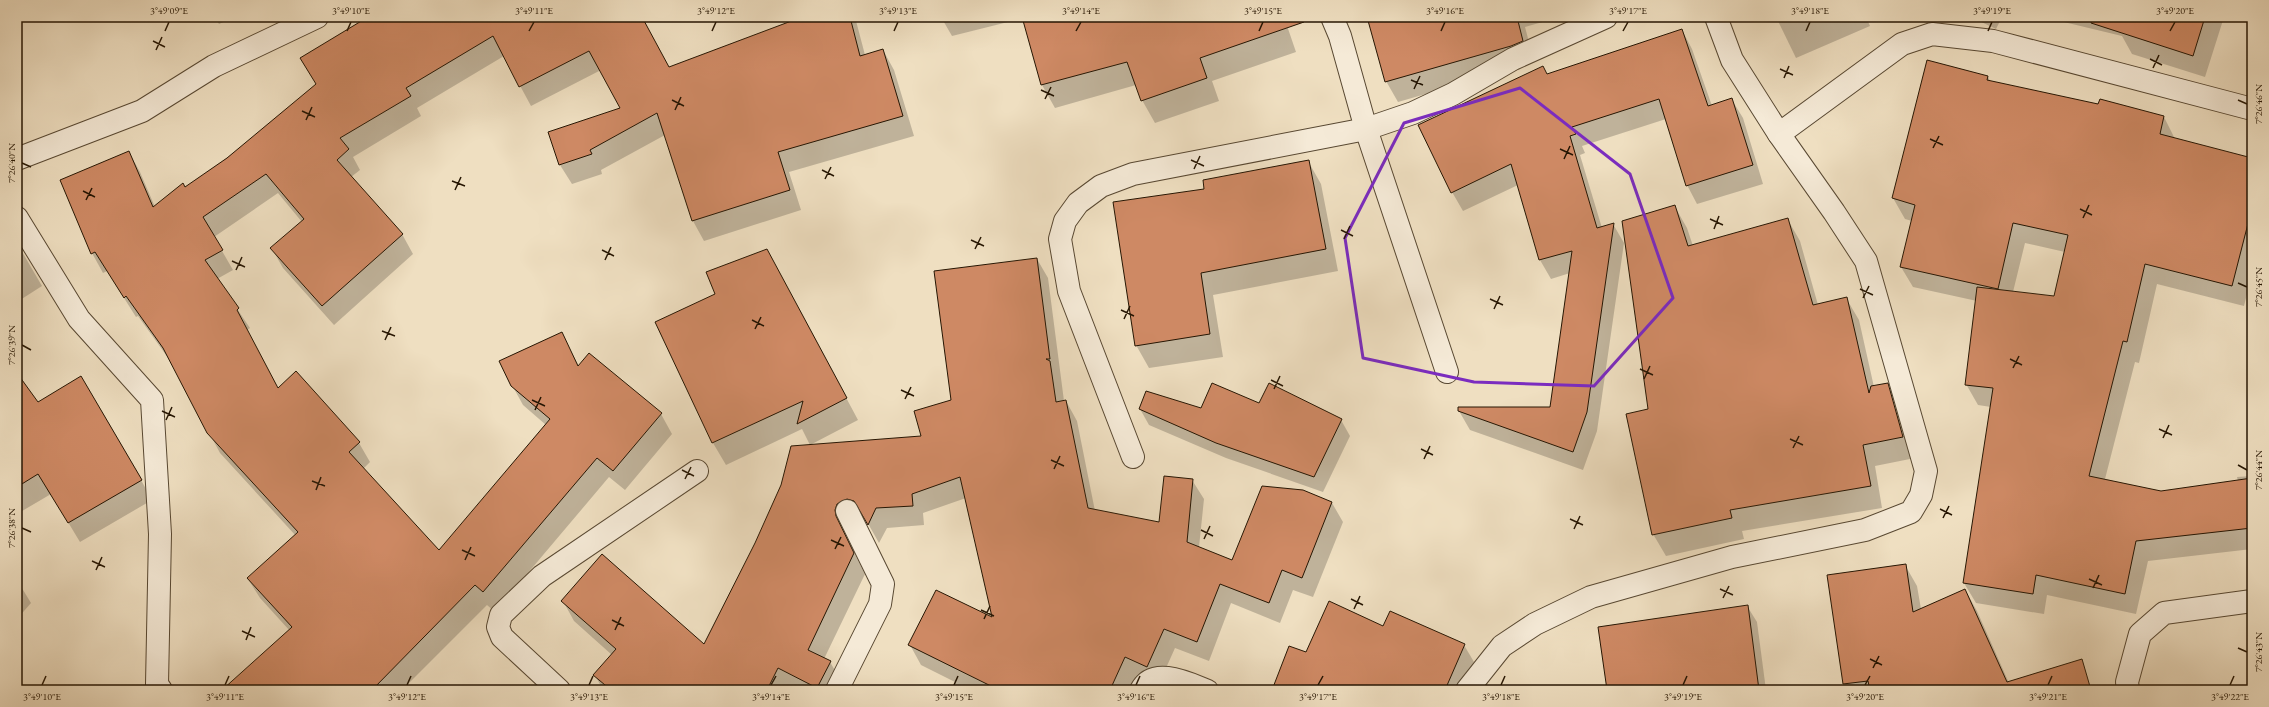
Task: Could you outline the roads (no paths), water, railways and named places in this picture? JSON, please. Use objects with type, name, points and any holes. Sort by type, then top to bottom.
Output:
[{"type":"street","points":[[17,159],[142,111],[214,66],[318,17]]},
{"type":"street","points":[[1332,17],[1340,36],[1366,129],[1447,372]]},
{"type":"street","points":[[1133,457],[1069,291],[1060,239],[1065,221],[1078,203],[1101,186],[1133,174],[1366,129],[1413,113],[1439,101],[1513,59],[1606,17]]},
{"type":"street","points":[[1467,690],[1502,646],[1535,624],[1591,597],[1732,557],[1865,530],[1911,512],[1921,495],[1926,471],[1866,261],[1834,212],[1779,134],[1732,60],[1716,17]]},
{"type":"street","points":[[1779,134],[1902,44],[1932,34],[1993,41],[2252,109]]},
{"type":"street","points":[[17,218],[79,319],[152,400],[160,534],[157,684],[161,690]]},
{"type":"street","points":[[559,690],[502,637],[498,627],[501,615],[542,576],[698,471]]},
{"type":"street","points":[[838,690],[880,604],[883,584],[847,511]]},
{"type":"street","points":[[2128,690],[2127,682],[2140,634],[2164,613],[2252,601]]},
{"type":"lane","points":[[1140,690],[1152,679],[1164,676],[1184,680],[1208,690]]}]
